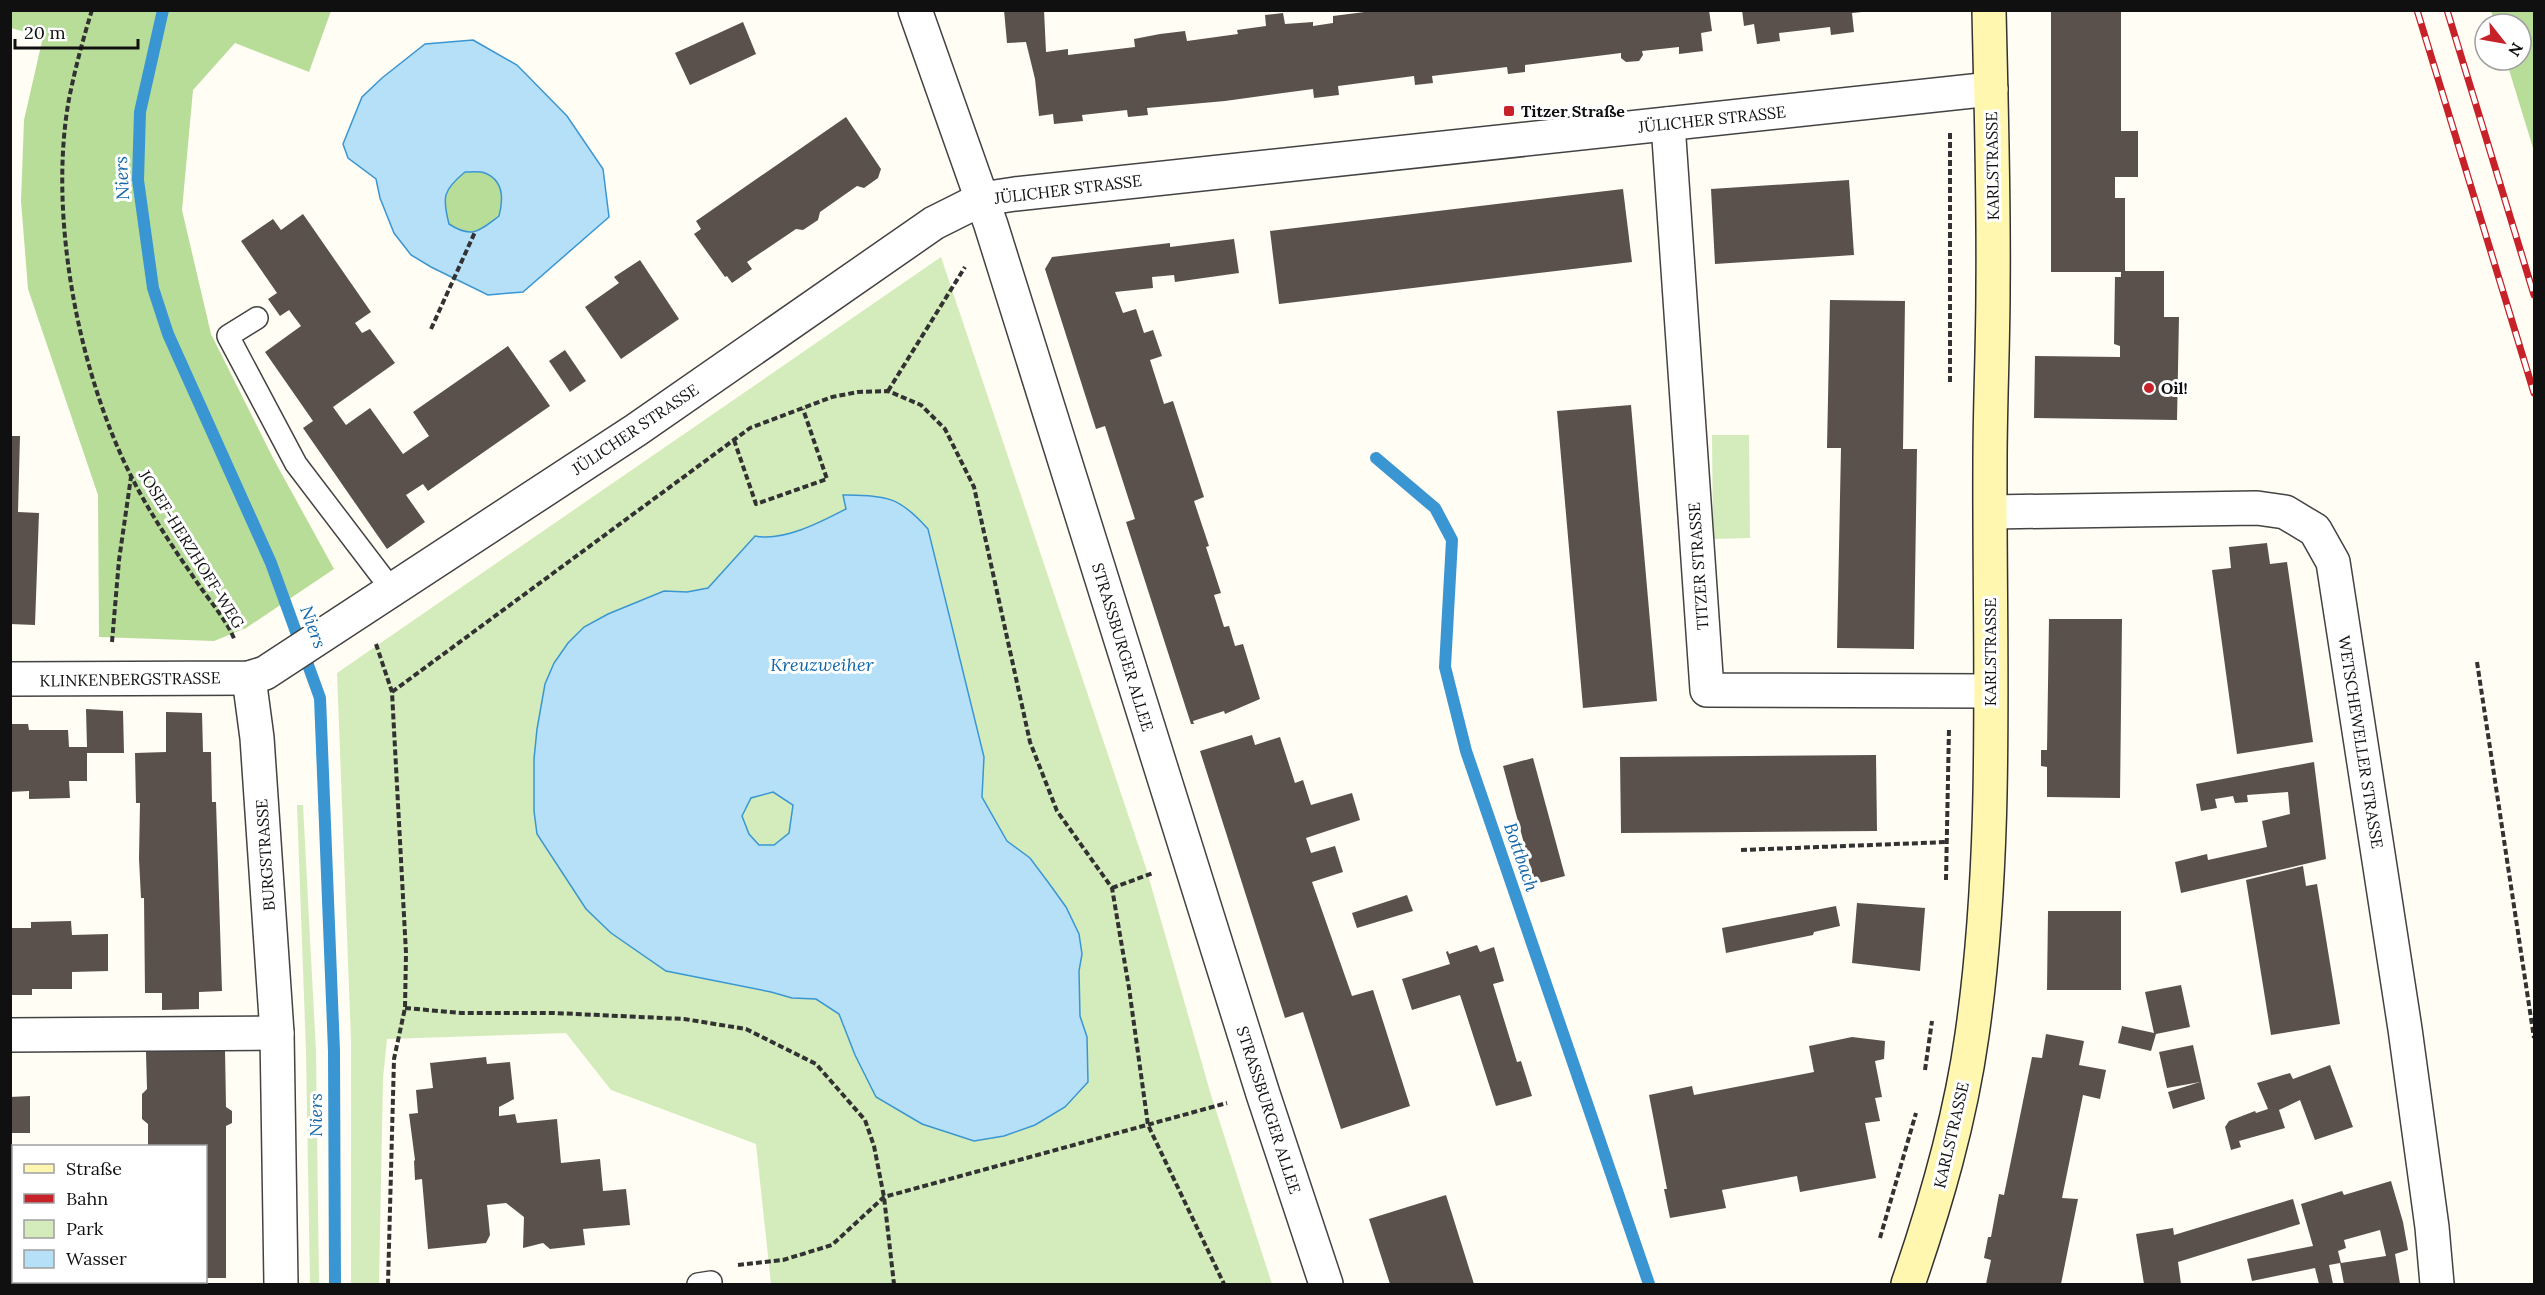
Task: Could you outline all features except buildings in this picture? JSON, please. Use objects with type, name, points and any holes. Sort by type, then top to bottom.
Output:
[{"type":"street","name":"STRASSBURGER ALLEE","points":[[915,10],[987,212],[1189,860],[1326,1284]]},
{"type":"street","name":"KARLSTRASSE","points":[[1908,1284],[1941,1186],[1964,1081],[1981,956],[1988,841],[1990,691],[1993,288],[1989,10]]},
{"type":"street","name":"JÜLICHER STRASSE","points":[[257,675],[392,590],[636,430],[934,223],[987,212],[1039,191],[1991,89]]},
{"type":"street","name":"TITZER STRASSE","points":[[1668,124],[1707,690],[1990,691]]},
{"type":"street","name":"WETSCHEWELLER STRASSE","points":[[1991,512],[2257,508],[2285,512],[2315,530],[2333,562],[2405,1029],[2432,1227],[2437,1284]]},
{"type":"street","name":"KLINKENBERGSTRASSE","points":[[10,680],[257,675]]},
{"type":"street","name":"BURGSTRASSE","points":[[257,675],[257,738],[277,1033],[281,1284]]},
{"type":"street","points":[[10,1035],[277,1033]]},
{"type":"lane","points":[[257,318],[228,336],[296,465],[392,590]]},
{"type":"path","name":"JOSEF-HERZHOFF-WEG","points":[[92,10],[69,100],[64,153],[66,245],[78,322],[90,370],[111,430],[131,476],[182,560],[233,634],[257,675]]},
{"type":"path","points":[[888,391],[987,212]]},
{"type":"path","points":[[431,329],[475,232]]},
{"type":"path","points":[[392,692],[750,428],[841,395],[858,392],[888,391],[921,405],[945,429],[974,487],[1030,742],[1057,811],[1112,888],[1148,1125],[1224,1284]]},
{"type":"path","points":[[734,440],[756,504],[827,479],[803,409]]},
{"type":"path","points":[[109,679],[119,560],[131,476]]},
{"type":"path","points":[[357,612],[373,637],[392,692],[406,953],[405,1008],[394,1059],[388,1284]]},
{"type":"path","points":[[2476,662],[2535,1038]]},
{"type":"path","points":[[1741,850],[1988,841]]},
{"type":"path","points":[[1112,888],[1189,860]]},
{"type":"path","points":[[405,1008],[461,1013],[554,1013],[684,1018],[746,1029],[816,1064],[865,1120],[874,1146],[884,1197],[894,1284]]},
{"type":"path","points":[[705,1283],[721,1266],[783,1260],[832,1245],[884,1197],[1263,1094]]},
{"type":"green space","points":[[11,10],[331,11],[309,72],[235,43],[193,90],[182,210],[211,334],[273,458],[334,569],[246,628],[214,641],[99,637],[98,495],[28,289],[21,201],[24,120],[43,37],[11,28]]},
{"type":"green space","points":[[2534,11],[2534,151],[2510,72],[2533,72],[2533,12],[2491,12]]},
{"type":"green space","points":[[465,172],[483,172],[492,176],[499,186],[502,197],[499,216],[480,229],[469,232],[463,232],[448,225],[445,207],[448,189]]},
{"type":"green space","points":[[941,257],[1146,868],[1211,1095],[1272,1284],[771,1284],[756,1144],[611,1090],[566,1033],[387,1039],[383,1078],[379,1284],[351,1284],[351,1040],[337,673]]},
{"type":"green space","points":[[1712,435],[1749,435],[1750,538],[1713,539]]},
{"type":"green space","points":[[297,805],[303,805],[316,1052],[319,1284],[310,1284],[306,1051]]},
{"type":"water","points":[[473,40],[517,65],[567,116],[603,169],[609,217],[523,292],[488,295],[411,255],[394,233],[380,198],[376,179],[348,158],[343,144],[362,97],[425,44]],"holes":[[[465,172],[483,172],[492,177],[499,186],[502,198],[499,216],[480,229],[470,232],[457,229],[449,224],[445,207],[448,189]]]},
{"type":"water","name":"Kreuzweiher","points":[[843,495],[881,497],[908,509],[928,529],[984,757],[982,797],[1007,841],[1030,858],[1066,907],[1079,934],[1082,954],[1079,971],[1080,1016],[1087,1037],[1088,1082],[1065,1107],[1035,1125],[1004,1136],[974,1141],[922,1124],[876,1097],[855,1055],[839,1014],[816,999],[792,998],[666,971],[611,933],[586,909],[537,834],[534,811],[534,759],[537,729],[545,684],[554,663],[568,643],[584,627],[608,614],[664,591],[687,592],[708,588],[755,536],[790,534],[846,509]],"holes":[[[773,792],[793,805],[789,833],[774,845],[759,845],[749,834],[742,816],[751,798]]]},
{"type":"waterway","name":"Niers","points":[[163,10],[140,112],[138,180],[153,288],[168,334],[271,563],[320,698],[334,1051],[335,1284]]},
{"type":"waterway","name":"Bottbach","points":[[1376,458],[1435,508],[1452,540],[1445,667],[1466,751],[1649,1284]]},
{"type":"railway","points":[[2417,10],[2534,393]]},
{"type":"railway","points":[[2447,10],[2534,295]]},
{"type":"place","name":"Titzer Straße","points":[[1509,111]]},
{"type":"place","name":"Oil!","points":[[2149,388]]}]
